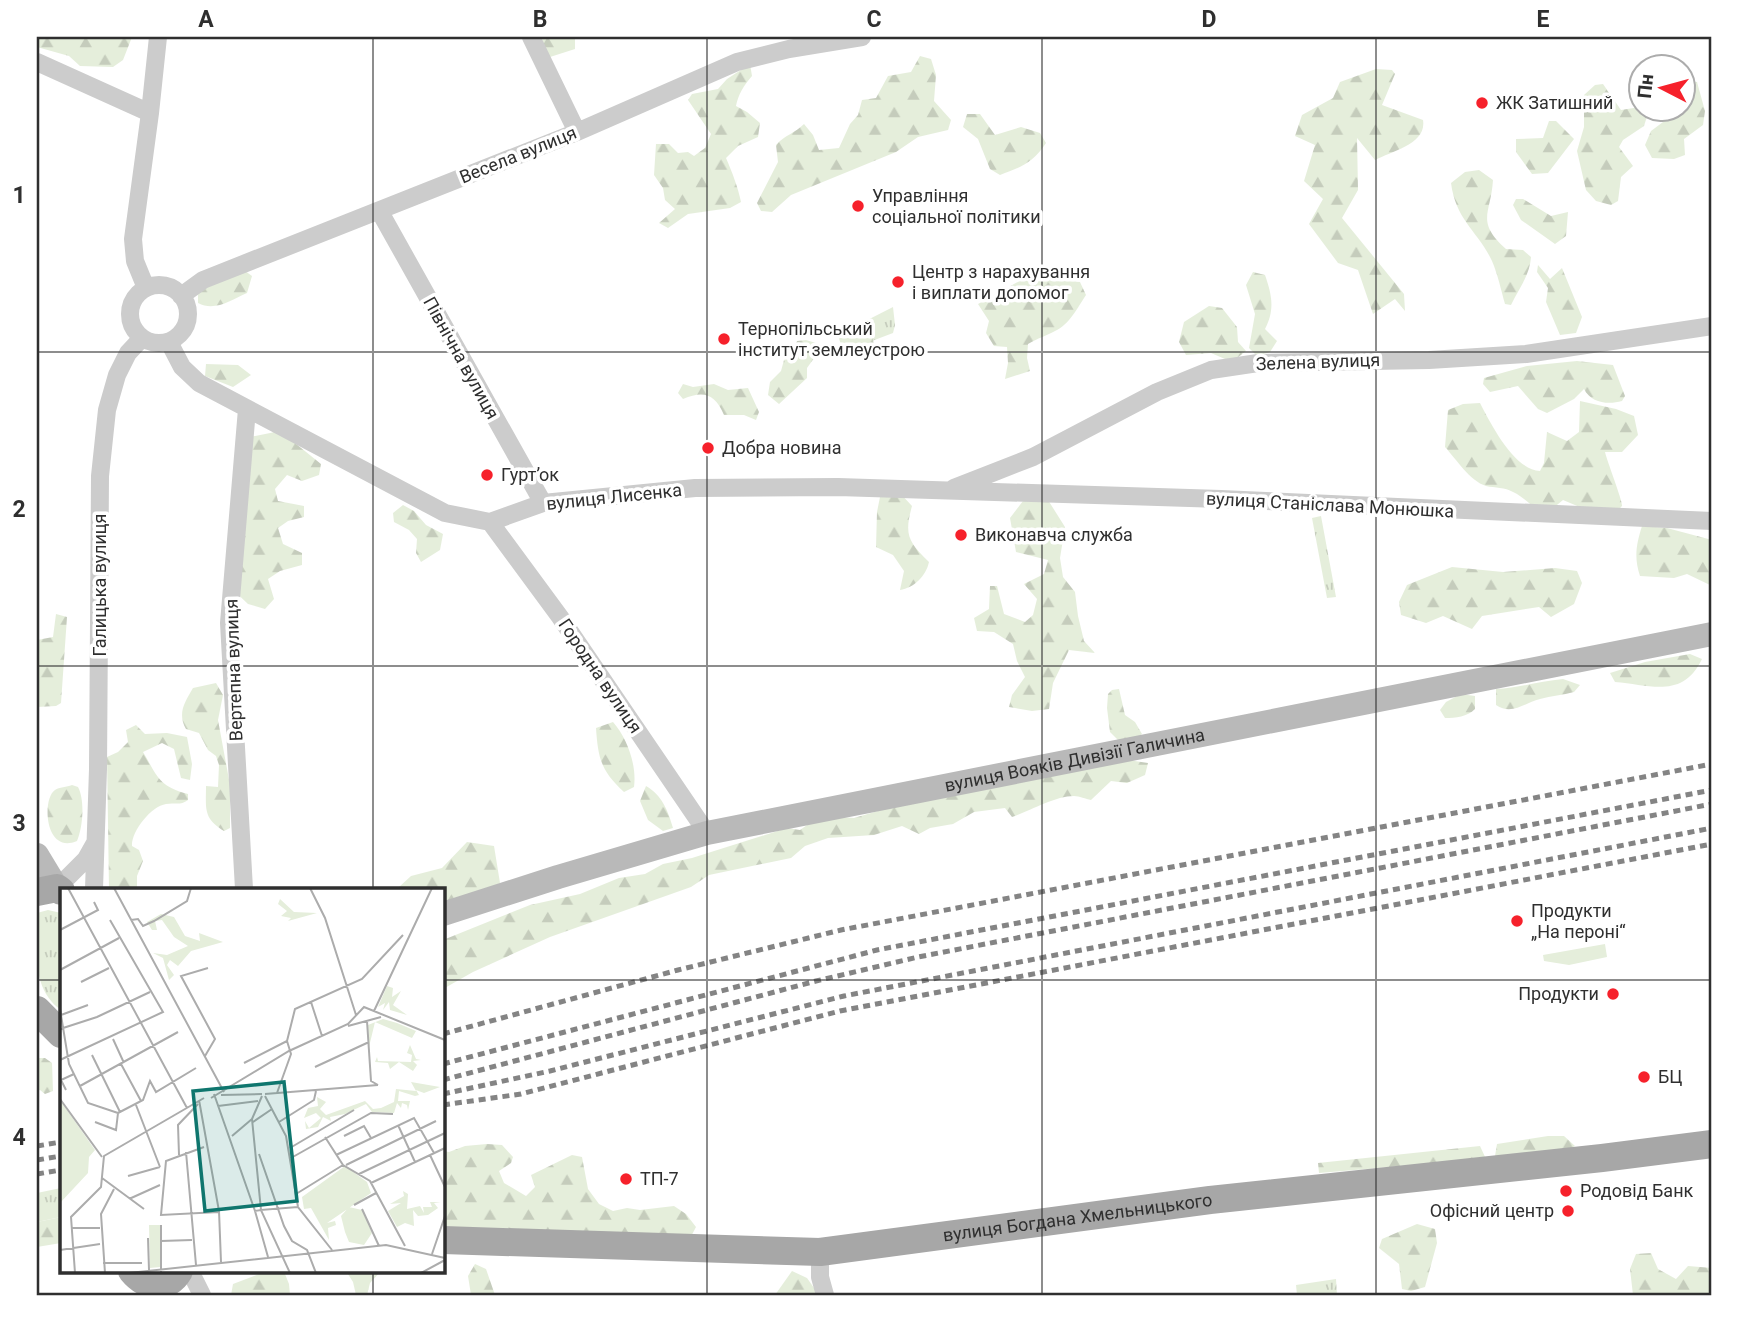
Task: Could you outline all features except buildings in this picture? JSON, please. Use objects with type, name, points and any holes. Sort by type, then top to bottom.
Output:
[{"type":"main road","name":"вулиця Вояків Дивізії Галичина","points":[[444,915],[558,877],[707,833],[1712,634]]},
{"type":"main road","points":[[37,855],[52,890]]},
{"type":"main road","name":"вулиця Богдана Хмельницького","points":[[444,1240],[820,1252],[1210,1200],[1712,1144]]},
{"type":"main road","points":[[129,1295],[131,1272]]},
{"type":"main road","points":[[132,1272],[148,1284],[159,1285],[169,1282],[180,1272]]},
{"type":"main road","points":[[181,1272],[184,1295]]},
{"type":"street","points":[[146,288],[135,261],[133,239],[158,37]]},
{"type":"street","points":[[531,37],[577,132]]},
{"type":"street","name":"Весела вулиця","points":[[181,296],[203,280],[577,132],[737,62],[789,49],[863,37]]},
{"type":"street","points":[[37,62],[150,113]]},
{"type":"street","name":"Північна вулиця","points":[[380,212],[543,503]]},
{"type":"street","points":[[165,286],[181,296],[188,312],[187,322],[177,337],[169,342],[151,342],[142,338],[131,322],[130,312],[133,302],[146,288],[165,286]]},
{"type":"street","name":"Зелена вулиця","points":[[948,490],[1033,457],[1157,392],[1211,370],[1258,363],[1429,360],[1526,354],[1712,326]]},
{"type":"street","name":"Галицька вулиця","points":[[94,888],[98,769],[100,477],[107,410],[117,374],[128,353],[142,338]]},
{"type":"street","points":[[169,342],[182,367],[199,383],[247,410],[445,513],[490,522]]},
{"type":"street","name":"Вертепна вулиця","points":[[244,888],[229,622],[247,410]]},
{"type":"street","name":"вулиця Лисенка","points":[[490,522],[543,503],[695,488],[948,490]]},
{"type":"street","name":"вулиця Станіслава Монюшка","points":[[948,490],[1712,521]]},
{"type":"street","name":"Городна вулиця","points":[[490,522],[560,617],[707,833]]},
{"type":"street","points":[[52,890],[86,859],[95,843]]},
{"type":"street","points":[[820,1252],[820,1277],[825,1295]]},
{"type":"street","points":[[190,1272],[202,1295]]},
{"type":"green space","points":[[37,37],[132,37],[123,60],[113,67],[80,66],[69,56],[37,47]]},
{"type":"green space","points":[[542,37],[575,37],[575,49],[550,57],[543,52]]},
{"type":"green space","points":[[920,56],[931,59],[936,75],[934,101],[951,120],[948,130],[918,137],[896,152],[791,195],[772,212],[761,211],[757,203],[778,162],[776,145],[779,142],[804,124],[813,135],[819,150],[839,148],[850,124],[858,115],[862,100],[876,98],[888,76],[911,72]]},
{"type":"green space","points":[[750,64],[752,76],[742,90],[736,106],[760,123],[758,137],[738,146],[726,158],[741,202],[730,208],[688,214],[668,228],[659,223],[675,209],[665,200],[663,188],[654,175],[656,144],[669,144],[678,153],[688,152],[694,156],[705,148],[711,134],[688,100],[692,94],[718,89],[727,79]]},
{"type":"green space","points":[[1376,69],[1392,70],[1395,74],[1382,105],[1423,120],[1423,128],[1420,135],[1407,146],[1375,160],[1357,138],[1358,190],[1342,218],[1404,294],[1405,311],[1395,299],[1373,314],[1358,270],[1338,263],[1309,224],[1323,199],[1304,181],[1315,145],[1295,136],[1302,115],[1333,98],[1340,82]]},
{"type":"green space","points":[[1697,82],[1705,111],[1703,125],[1684,139],[1685,155],[1674,159],[1652,158],[1645,145],[1651,131],[1663,122],[1696,122]]},
{"type":"green space","points":[[1603,84],[1621,110],[1626,109],[1626,122],[1645,122],[1644,126],[1623,140],[1619,147],[1633,166],[1621,177],[1618,201],[1611,205],[1596,201],[1586,190],[1577,151],[1584,127],[1584,95],[1595,85]]},
{"type":"green space","points":[[967,114],[980,114],[995,135],[1021,127],[1040,133],[1046,143],[1026,164],[1000,175],[990,169],[978,139],[963,127]]},
{"type":"green space","points":[[1549,121],[1556,121],[1574,139],[1548,173],[1532,174],[1516,152],[1516,139],[1543,138]]},
{"type":"green space","points":[[1479,170],[1493,180],[1487,217],[1491,231],[1506,249],[1523,250],[1531,257],[1526,276],[1511,305],[1505,304],[1492,261],[1462,216],[1454,196],[1451,183],[1465,172]]},
{"type":"green space","points":[[1516,199],[1523,199],[1551,216],[1568,212],[1566,236],[1555,244],[1521,220],[1513,205]]},
{"type":"green space","points":[[1538,265],[1550,279],[1562,268],[1582,317],[1576,333],[1560,335],[1546,302],[1548,288],[1537,272]]},
{"type":"green space","points":[[241,268],[252,276],[247,293],[217,306],[198,303],[202,283]]},
{"type":"green space","points":[[1253,272],[1265,275],[1271,302],[1265,329],[1277,341],[1270,352],[1257,356],[1249,348],[1255,314],[1246,285]]},
{"type":"green space","points":[[1034,273],[1052,279],[1080,282],[1086,295],[1065,325],[1028,344],[1030,371],[1005,379],[1007,347],[994,346],[986,333],[989,321],[978,304]]},
{"type":"green space","points":[[1209,306],[1222,308],[1237,327],[1238,342],[1246,351],[1232,362],[1211,353],[1186,355],[1179,342],[1184,322]]},
{"type":"green space","points":[[893,307],[893,333],[843,352],[838,335]]},
{"type":"green space","points":[[847,329],[873,337],[874,351],[867,354],[847,348],[841,341]]},
{"type":"green space","points":[[797,341],[816,343],[817,354],[807,368],[807,378],[779,404],[768,395],[770,382],[781,371],[784,360],[794,350]]},
{"type":"green space","points":[[1577,361],[1613,365],[1625,396],[1622,401],[1600,402],[1584,389],[1574,399],[1547,413],[1538,409],[1518,386],[1490,392],[1483,384],[1484,378],[1527,366]]},
{"type":"green space","points":[[206,364],[238,365],[251,375],[233,387],[205,376]]},
{"type":"green space","points":[[683,384],[693,387],[714,384],[728,390],[748,388],[759,412],[756,420],[744,415],[724,415],[717,402],[708,396],[697,395],[683,399],[678,393]]},
{"type":"green space","points":[[1580,401],[1634,416],[1638,435],[1622,452],[1605,452],[1622,503],[1615,515],[1582,508],[1563,500],[1546,514],[1510,490],[1480,483],[1469,475],[1445,447],[1448,410],[1463,404],[1480,403],[1512,455],[1530,469],[1540,471],[1544,463],[1547,432],[1567,441],[1579,432]]},
{"type":"green space","points":[[280,431],[321,464],[319,475],[302,481],[287,475],[275,489],[278,501],[304,506],[304,517],[288,521],[278,528],[283,544],[302,553],[302,565],[280,571],[268,579],[274,599],[265,609],[248,604],[227,584],[250,437]]},
{"type":"green space","points":[[881,492],[899,492],[912,506],[908,531],[912,543],[929,562],[919,580],[900,590],[904,571],[893,555],[876,547],[877,512]]},
{"type":"green space","points":[[1048,500],[1065,527],[1060,558],[1063,577],[1075,592],[1084,641],[1095,653],[1069,650],[1053,683],[1049,709],[1032,711],[1009,707],[1012,695],[1025,677],[1013,644],[994,632],[977,631],[974,618],[989,609],[990,586],[997,586],[1004,614],[1025,622],[1033,615],[1037,599],[1024,584],[1044,574],[1048,560],[1016,552],[1010,518],[1023,501]]},
{"type":"green space","points":[[403,505],[414,511],[426,525],[443,534],[440,550],[421,562],[416,553],[417,539],[409,530],[394,522],[393,513]]},
{"type":"green space","points":[[1321,516],[1336,597],[1327,598],[1312,518]]},
{"type":"green space","points":[[1642,526],[1667,528],[1712,540],[1710,585],[1687,574],[1674,578],[1640,576],[1636,551]]},
{"type":"green space","points":[[1452,567],[1503,572],[1555,568],[1577,571],[1582,583],[1574,604],[1551,617],[1539,607],[1482,616],[1472,629],[1443,616],[1426,623],[1401,615],[1399,602],[1407,585]]},
{"type":"green space","points":[[56,614],[67,617],[61,703],[56,706],[37,707],[37,640],[53,637]]},
{"type":"green space","points":[[1690,654],[1702,659],[1694,672],[1676,685],[1653,687],[1615,682],[1610,673],[1645,662]]},
{"type":"green space","points":[[1563,679],[1580,685],[1574,692],[1540,699],[1518,708],[1507,709],[1496,705],[1496,689]]},
{"type":"green space","points":[[216,683],[223,695],[218,720],[230,785],[230,828],[224,831],[212,822],[206,807],[206,786],[218,787],[219,765],[216,756],[208,750],[199,733],[186,729],[182,718],[183,708],[193,688]]},
{"type":"green space","points":[[1119,689],[1125,715],[1135,722],[1142,734],[1138,737],[1118,740],[1110,732],[1108,694]]},
{"type":"green space","points":[[1461,694],[1475,696],[1475,709],[1468,714],[1445,718],[1440,710],[1446,702]]},
{"type":"green space","points":[[613,722],[627,744],[634,770],[634,787],[624,792],[610,777],[598,748],[596,728]]},
{"type":"green space","points":[[136,725],[145,734],[167,733],[187,737],[192,764],[190,780],[181,778],[174,749],[162,743],[143,752],[160,779],[170,788],[188,794],[188,800],[154,809],[138,827],[132,846],[139,850],[143,861],[137,876],[137,888],[109,888],[107,757],[118,752],[128,742],[126,730]]},
{"type":"green space","points":[[1128,760],[1148,763],[1145,775],[1127,783],[1111,781],[1091,800],[1076,796],[1067,797],[1012,817],[1005,808],[974,812],[953,824],[930,828],[919,834],[902,826],[874,835],[828,838],[805,846],[791,858],[709,875],[691,887],[550,937],[473,972],[444,988],[444,940],[530,905],[580,894],[619,878],[645,874],[663,864],[692,858],[787,828],[800,830],[820,816],[854,818],[895,806]]},
{"type":"green space","points":[[72,785],[78,787],[80,792],[82,821],[77,841],[66,843],[58,840],[52,833],[48,803],[55,790]]},
{"type":"green space","points":[[646,786],[664,804],[673,828],[663,831],[648,820],[640,801]]},
{"type":"green space","points":[[467,842],[494,846],[500,883],[444,911],[444,888],[383,888],[399,887],[411,876],[442,868]]},
{"type":"green space","points":[[48,910],[60,913],[60,1009],[51,1001],[40,979],[36,953],[37,913]]},
{"type":"green space","points":[[1605,944],[1607,957],[1569,965],[1544,961],[1543,955]]},
{"type":"green space","points":[[37,1058],[45,1058],[52,1063],[53,1091],[45,1094],[37,1091]]},
{"type":"green space","points":[[1564,1136],[1575,1146],[1561,1154],[1495,1156],[1497,1144]]},
{"type":"green space","points":[[502,1145],[513,1157],[511,1163],[499,1171],[504,1183],[526,1196],[535,1187],[531,1175],[572,1155],[582,1157],[588,1189],[599,1204],[613,1211],[674,1206],[686,1214],[696,1227],[687,1244],[444,1232],[444,1151],[465,1146]]},
{"type":"green space","points":[[1480,1146],[1486,1159],[1319,1173],[1318,1163]]},
{"type":"green space","points":[[60,1188],[60,1217],[37,1222],[37,1193]]},
{"type":"green space","points":[[60,1217],[60,1243],[37,1247],[37,1222]]},
{"type":"green space","points":[[1417,1224],[1435,1229],[1437,1243],[1425,1287],[1411,1291],[1402,1289],[1399,1264],[1379,1248],[1382,1239]]},
{"type":"green space","points":[[1651,1253],[1658,1269],[1676,1279],[1688,1266],[1712,1268],[1712,1295],[1633,1295],[1630,1269],[1636,1254]]},
{"type":"green space","points":[[475,1264],[486,1269],[495,1295],[471,1295],[468,1276]]},
{"type":"green space","points":[[792,1271],[807,1278],[819,1295],[775,1295]]},
{"type":"green space","points":[[347,1272],[380,1272],[370,1283],[367,1295],[356,1295],[353,1282]]},
{"type":"green space","points":[[262,1273],[285,1274],[290,1295],[231,1295],[233,1284]]},
{"type":"green space","points":[[1336,1279],[1337,1295],[1297,1295],[1296,1285]]},
{"type":"railway","points":[[444,1034],[678,970],[841,930],[1712,764]]},
{"type":"railway","points":[[444,1064],[877,950],[1712,790]]},
{"type":"railway","points":[[444,1080],[816,981],[918,957],[1712,804]]},
{"type":"railway","points":[[444,1094],[550,1071],[844,996],[1712,828]]},
{"type":"railway","points":[[444,1105],[521,1094],[840,1011],[1712,844]]},
{"type":"railway","points":[[37,1146],[60,1142]]},
{"type":"railway","points":[[37,1160],[60,1156]]},
{"type":"railway","points":[[37,1174],[60,1170]]},
{"type":"place","name":"ЖК Затишний","points":[[1482,103]]},
{"type":"place","name":"Управління соціальної політики","points":[[858,206]]},
{"type":"place","name":"Центр з нарахування і виплати допомог","points":[[898,282]]},
{"type":"place","name":"Тернопільський інститут землеустрою","points":[[724,339]]},
{"type":"place","name":"Добра новина","points":[[708,448]]},
{"type":"place","name":"Гурт’ок","points":[[487,475]]},
{"type":"place","name":"Виконавча служба","points":[[961,535]]},
{"type":"place","name":"Продукти „На пероні“","points":[[1517,921]]},
{"type":"place","name":"Продукти","points":[[1613,994]]},
{"type":"place","name":"БЦ","points":[[1644,1077]]},
{"type":"place","name":"ТП-7","points":[[626,1179]]},
{"type":"place","name":"Родовід Банк","points":[[1566,1191]]},
{"type":"place","name":"Офісний центр","points":[[1568,1211]]}]
